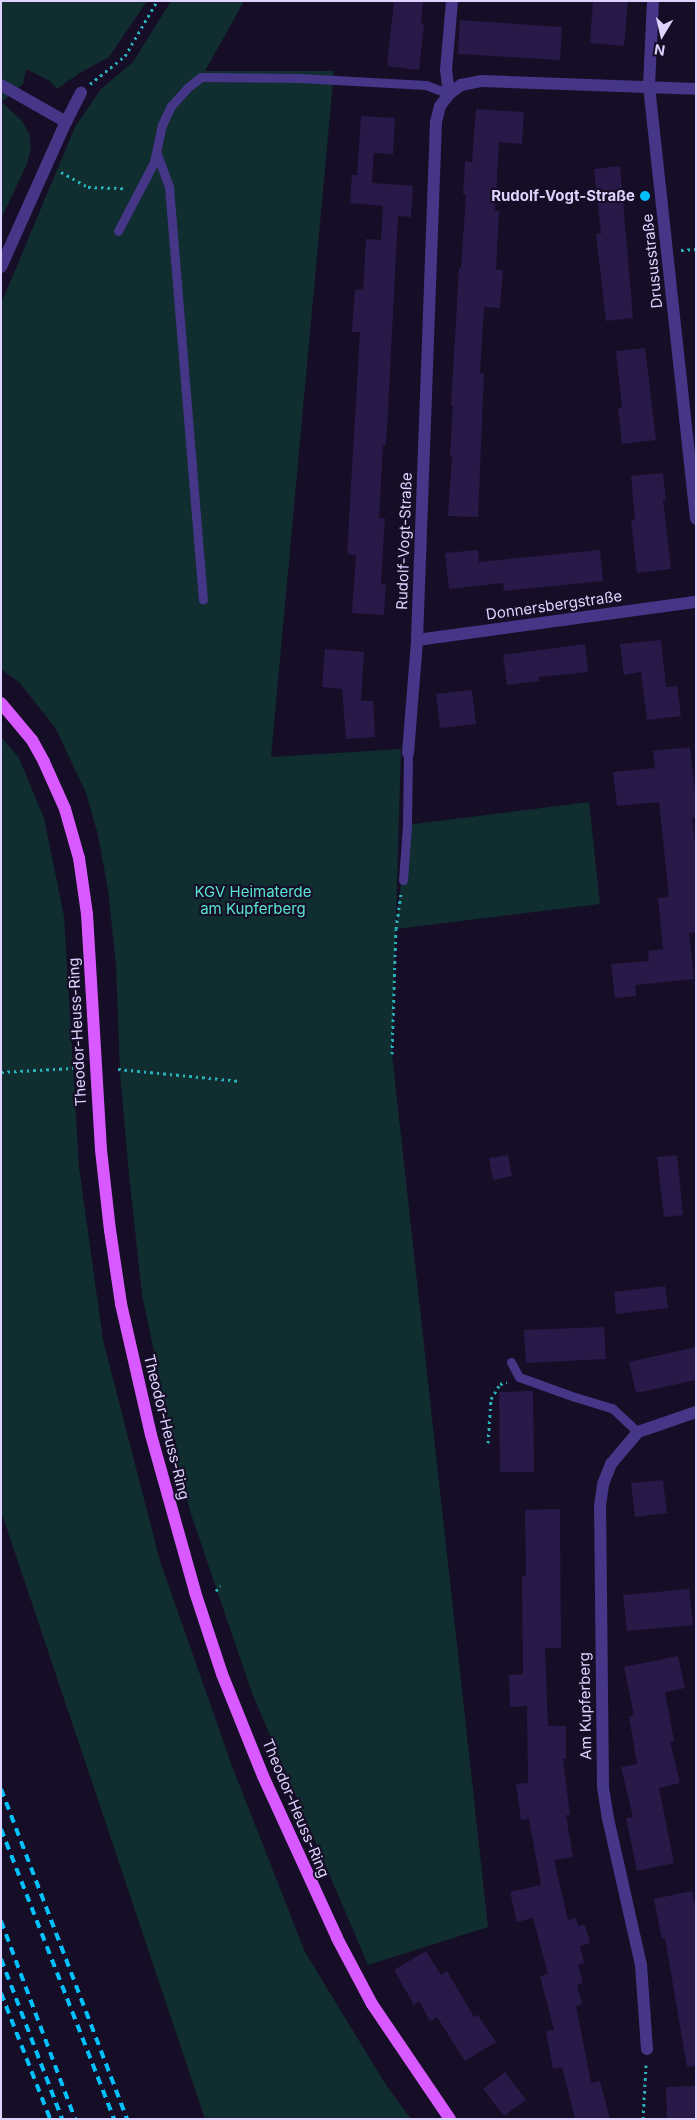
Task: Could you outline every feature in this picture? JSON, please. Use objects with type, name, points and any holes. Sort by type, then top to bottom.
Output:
[{"type":"main road","name":"Theodor-Heuss-Ring","points":[[1,703],[32,740],[44,762],[65,809],[79,858],[87,914],[101,1150],[120,1295],[150,1435],[195,1592],[222,1674],[263,1776],[336,1938],[372,2004],[450,2119]]},
{"type":"street","points":[[452,1],[446,70],[449,94],[461,85],[481,81],[696,89]]},
{"type":"street","name":"Drususstraße","points":[[653,1],[649,86],[696,518]]},
{"type":"street","points":[[1,85],[66,122]]},
{"type":"street","points":[[1,267],[66,122],[81,93]]},
{"type":"street","name":"Rudolf-Vogt-Straße","points":[[408,753],[417,640],[436,122],[440,106],[449,94]]},
{"type":"street","name":"Donnersbergstraße","points":[[417,640],[696,602]]},
{"type":"street","points":[[638,1432],[696,1412]]},
{"type":"street","name":"Am Kupferberg","points":[[638,1432],[611,1464],[603,1484],[600,1506],[602,1748],[603,1786],[608,1820],[641,1965],[646,2049]]},
{"type":"lane","points":[[118,231],[142,188],[157,154],[162,125],[171,106],[187,88],[201,77],[300,78],[426,85],[449,94]]},
{"type":"lane","points":[[157,154],[169,187],[203,600]]},
{"type":"lane","points":[[403,880],[407,825],[408,753]]},
{"type":"lane","points":[[511,1362],[519,1377],[612,1408],[638,1432]]},
{"type":"path","points":[[81,93],[96,77],[119,64],[157,1]]},
{"type":"path","points":[[47,165],[88,187],[142,188]]},
{"type":"path","points":[[392,1054],[396,929],[403,880]]},
{"type":"path","points":[[1,1072],[73,1068]]},
{"type":"path","points":[[118,1069],[240,1082]]},
{"type":"path","points":[[488,1443],[491,1399],[500,1384],[519,1377]]},
{"type":"path","points":[[216,1591],[220,1585]]},
{"type":"path","points":[[643,2119],[646,2049]]},
{"type":"green space","points":[[1,1],[147,1],[109,57],[78,74],[57,89],[50,81],[26,69],[23,84],[2,102],[22,121],[29,133],[31,147],[27,164],[1,219]]},
{"type":"green space","name":"KGV Heimaterde am Kupferberg","points":[[171,1],[244,1],[205,71],[334,71],[271,757],[401,749],[392,1054],[488,1927],[368,1965],[252,1693],[191,1514],[175,1453],[142,1294],[120,1072],[116,965],[108,890],[98,835],[86,793],[56,729],[20,683],[1,669],[1,304],[75,127],[101,89],[133,62]]},
{"type":"green space","points":[[1,737],[19,758],[44,818],[64,916],[79,1167],[103,1340],[160,1561],[232,1766],[305,1952],[386,2085],[411,2119],[205,2119],[1,1511]]},
{"type":"green space","points":[[589,802],[600,904],[396,929],[407,825]]},
{"type":"building","points":[[394,1],[423,1],[421,24],[424,25],[419,70],[387,66]]},
{"type":"building","points":[[593,1],[628,1],[624,46],[590,43]]},
{"type":"building","points":[[460,20],[562,27],[560,60],[458,54]]},
{"type":"building","points":[[476,109],[524,112],[522,144],[499,142],[495,211],[499,211],[496,270],[503,270],[500,308],[484,307],[480,373],[484,373],[478,517],[448,516],[452,456],[450,456],[453,406],[451,406],[459,268],[461,268],[466,195],[463,194],[465,161],[472,162]]},
{"type":"building","points":[[361,116],[395,118],[393,154],[374,153],[372,183],[413,186],[411,217],[398,216],[386,445],[383,445],[379,518],[385,518],[381,584],[386,585],[384,615],[352,613],[356,555],[347,554],[360,332],[352,332],[355,290],[363,290],[366,239],[381,240],[383,206],[350,203],[352,175],[357,175]]},
{"type":"building","points":[[620,166],[633,318],[606,321],[596,234],[601,234],[594,169]]},
{"type":"building","points":[[645,348],[656,440],[622,444],[618,408],[622,408],[616,351]]},
{"type":"building","points":[[663,473],[666,500],[663,500],[671,569],[637,573],[631,520],[635,520],[631,476]]},
{"type":"building","points":[[478,550],[479,562],[600,550],[603,581],[504,591],[503,583],[449,589],[445,553]]},
{"type":"building","points":[[661,640],[666,687],[677,686],[681,716],[647,720],[641,672],[624,675],[620,644]]},
{"type":"building","points":[[585,644],[588,672],[539,677],[539,681],[507,685],[503,655]]},
{"type":"building","points":[[325,649],[364,652],[361,701],[373,701],[375,737],[346,739],[342,689],[322,687]]},
{"type":"building","points":[[472,690],[476,724],[440,728],[436,694]]},
{"type":"building","points":[[690,747],[696,801],[696,817],[692,818],[696,851],[696,932],[689,933],[694,979],[635,985],[636,996],[615,998],[611,964],[649,961],[648,951],[663,949],[658,898],[669,897],[659,802],[617,806],[613,772],[655,768],[653,751]]},
{"type":"building","points":[[508,1155],[512,1176],[493,1180],[489,1158]]},
{"type":"building","points":[[677,1155],[683,1215],[664,1217],[657,1157]]},
{"type":"building","points":[[665,1286],[668,1308],[616,1314],[614,1292]]},
{"type":"building","points":[[604,1327],[606,1359],[526,1363],[524,1330]]},
{"type":"building","points":[[696,1347],[696,1380],[636,1393],[629,1362]]},
{"type":"building","points":[[533,1391],[534,1472],[500,1472],[499,1392]]},
{"type":"building","points":[[663,1480],[667,1513],[635,1517],[631,1483]]},
{"type":"building","points":[[560,1509],[561,1648],[545,1648],[548,1726],[566,1726],[566,1759],[563,1759],[570,1815],[566,1815],[573,1857],[554,1860],[568,1920],[576,1918],[578,1926],[585,1925],[590,1943],[580,1946],[584,1963],[578,1965],[583,1983],[577,1985],[582,2004],[576,2006],[591,2083],[600,2081],[610,2119],[575,2119],[562,2067],[553,2069],[546,2031],[554,2030],[540,1976],[548,1974],[533,1918],[517,1922],[510,1892],[541,1885],[529,1819],[521,1820],[516,1784],[528,1783],[527,1706],[510,1707],[509,1675],[523,1674],[522,1576],[526,1576],[525,1510]]},
{"type":"building","points":[[689,1589],[693,1625],[627,1631],[623,1595]]},
{"type":"building","points":[[678,1656],[685,1688],[665,1692],[674,1741],[670,1742],[680,1783],[659,1788],[674,1863],[637,1871],[626,1818],[633,1817],[621,1767],[637,1764],[629,1716],[634,1715],[624,1667]]},
{"type":"building","points":[[692,1891],[696,1911],[696,2066],[687,2067],[665,1938],[662,1939],[654,1899]]},
{"type":"building","points":[[426,1951],[441,1975],[447,1971],[474,2017],[478,2015],[496,2042],[465,2061],[437,2017],[430,2021],[419,2001],[414,2005],[394,1970]]},
{"type":"building","points":[[505,2072],[526,2100],[504,2116],[483,2089]]},
{"type":"building","points":[[696,2086],[696,2119],[667,2119],[666,2087]]},
{"type":"railway","points":[[1,1789],[127,2119]]},
{"type":"railway","points":[[1,1829],[114,2119]]},
{"type":"railway","points":[[1,1921],[75,2119]]},
{"type":"railway","points":[[1,1959],[62,2119]]},
{"type":"railway","points":[[1,1993],[50,2119]]},
{"type":"place","name":"Rudolf-Vogt-Straße","points":[[645,196]]}]
